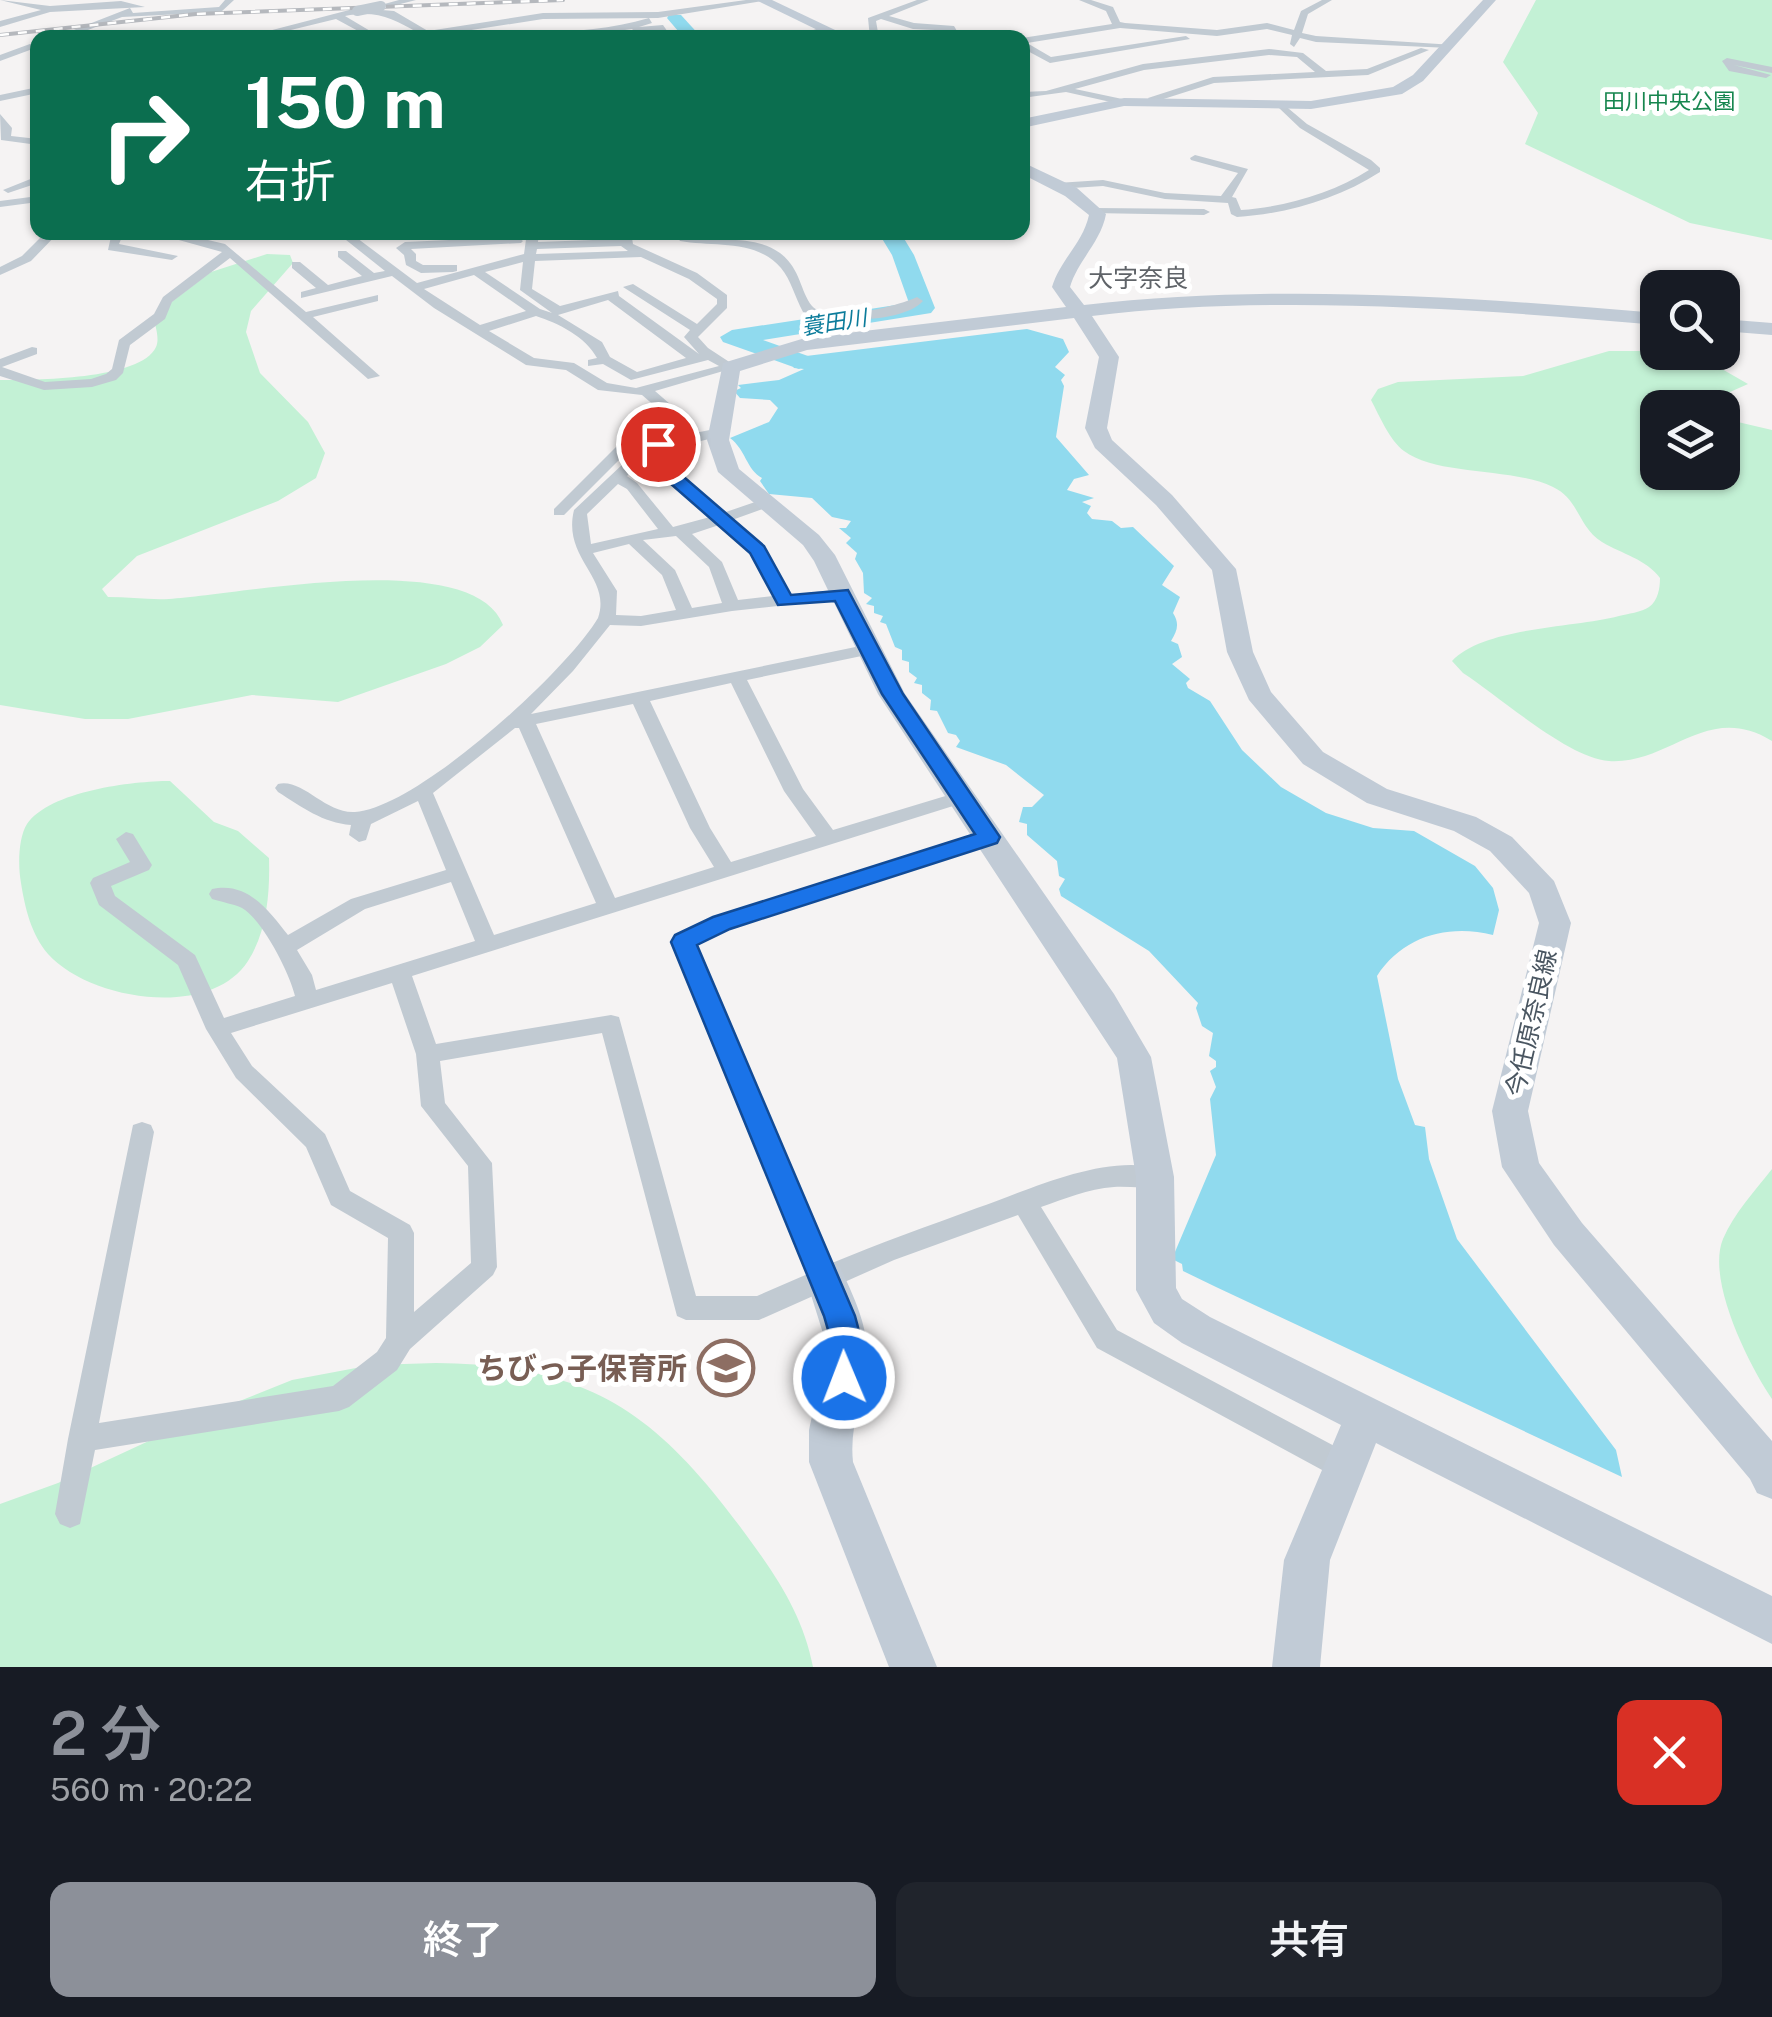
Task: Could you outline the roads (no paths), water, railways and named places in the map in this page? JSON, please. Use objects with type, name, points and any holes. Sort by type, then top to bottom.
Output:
[{"type":"street","points":[[0,0],[50,9]]},
{"type":"street","points":[[79,30],[159,0]]},
{"type":"street","points":[[114,17],[222,10],[230,0]]},
{"type":"street","points":[[277,30],[412,0]]},
{"type":"street","points":[[474,30],[543,16],[691,13],[763,0],[826,29]]},
{"type":"street","points":[[874,30],[872,20],[925,0]]},
{"type":"street","points":[[1083,0],[1110,9],[1120,25]]},
{"type":"street","points":[[1279,52],[1294,44],[1308,8],[1328,0]]},
{"type":"street","points":[[1030,122],[1124,102],[1282,106],[1360,100],[1397,91],[1418,78],[1490,0]]},
{"type":"street","points":[[0,24],[50,9],[141,6]]},
{"type":"street","points":[[353,12],[391,13],[421,30]]},
{"type":"street","points":[[336,15],[363,30]]},
{"type":"street","points":[[629,30],[658,15]]},
{"type":"street","points":[[880,16],[914,26],[956,24]]},
{"type":"street","points":[[1030,43],[1120,25],[1212,33]]},
{"type":"street","points":[[1030,64],[1267,26],[1316,39],[1450,45]]},
{"type":"street","points":[[636,30],[664,30]]},
{"type":"street","points":[[1030,45],[1068,44],[1172,30]]},
{"type":"street","points":[[1054,36],[1087,56]]},
{"type":"street","points":[[1151,100],[1213,80],[1368,72],[1430,46]]},
{"type":"street","points":[[0,58],[30,47]]},
{"type":"street","points":[[1030,48],[1050,60]]},
{"type":"street","points":[[1030,95],[1143,67],[1279,52],[1300,55],[1326,76]]},
{"type":"street","points":[[6,82],[30,86]]},
{"type":"street","points":[[0,98],[30,89]]},
{"type":"street","points":[[1063,89],[1124,102]]},
{"type":"street","points":[[1030,171],[1096,212],[1236,214],[1270,212],[1376,170],[1369,162],[1327,141],[1282,106]]},
{"type":"street","points":[[0,117],[7,128],[5,140],[30,142]]},
{"type":"street","points":[[1195,158],[1244,171],[1224,200]]},
{"type":"street","points":[[4,190],[30,182]]},
{"type":"street","points":[[1058,186],[1103,184],[1166,196],[1232,200],[1236,214]]},
{"type":"street","points":[[4,190],[30,198]]},
{"type":"street","points":[[0,204],[30,200]]},
{"type":"street","name":"今任原奈良線","points":[[1096,212],[1096,228],[1063,275],[1061,287],[1076,312],[1107,346],[1110,357],[1096,414],[1096,428],[1103,444],[1164,500],[1224,569],[1240,652],[1260,694],[1313,758],[1377,796],[1465,824],[1501,844],[1542,889],[1555,923],[1510,1111],[1521,1167],[1568,1234],[1772,1478]]},
{"type":"street","points":[[0,271],[30,259],[44,240]]},
{"type":"street","points":[[115,240],[112,247],[172,256]]},
{"type":"street","points":[[192,240],[230,252],[373,376]]},
{"type":"street","points":[[351,240],[413,288],[531,362],[571,367],[605,360]]},
{"type":"street","points":[[532,240],[526,290],[558,311],[612,295],[712,360]]},
{"type":"street","points":[[627,240],[638,254]]},
{"type":"street","points":[[703,240],[740,242],[773,254],[792,268],[807,309],[825,318],[912,306],[917,301]]},
{"type":"street","points":[[370,255],[401,244],[517,241]]},
{"type":"street","points":[[401,244],[410,254],[410,262],[421,269],[469,269],[536,312],[559,318],[598,345],[605,360],[636,377],[806,344],[1152,303],[1286,301],[1531,308],[1640,318]]},
{"type":"street","points":[[0,368],[57,386],[111,377],[118,370],[124,343],[160,316],[166,300],[230,252]]},
{"type":"street","points":[[342,254],[372,278]]},
{"type":"street","points":[[413,288],[469,269],[522,258],[530,261],[638,254],[694,276],[715,290],[723,298],[720,308],[691,336],[712,360],[718,440],[730,472],[811,540],[826,560],[892,694],[1102,1002],[1134,1057],[1155,1177],[1156,1290],[1168,1311],[1196,1330],[1772,1621]]},
{"type":"street","points":[[296,266],[326,290]]},
{"type":"street","points":[[305,295],[393,272]]},
{"type":"street","points":[[668,276],[720,308]]},
{"type":"street","points":[[629,287],[697,329]]},
{"type":"street","points":[[304,316],[374,298]]},
{"type":"street","points":[[478,330],[536,312]]},
{"type":"street","points":[[1740,327],[1772,330]]},
{"type":"street","points":[[0,368],[32,350]]},
{"type":"street","points":[[571,367],[614,391],[645,390],[712,360]]},
{"type":"street","points":[[559,512],[628,443],[681,420],[645,390]]},
{"type":"street","points":[[359,835],[362,822],[370,816],[423,791],[520,722],[606,620],[610,598],[584,551],[579,513],[646,450],[720,432]]},
{"type":"street","points":[[664,443],[677,480],[757,550],[784,601]]},
{"type":"street","points":[[617,477],[632,486],[674,531],[716,565],[732,606]]},
{"type":"street","points":[[584,551],[719,520],[764,504]]},
{"type":"street","points":[[632,538],[669,573],[686,614]]},
{"type":"street","points":[[606,620],[641,621],[841,594]]},
{"type":"street","points":[[520,722],[870,649]]},
{"type":"street","points":[[736,677],[794,790],[828,838]]},
{"type":"street","points":[[639,698],[700,828],[726,870]]},
{"type":"street","points":[[520,722],[608,906]]},
{"type":"street","points":[[286,788],[335,819],[349,821],[370,816]]},
{"type":"street","points":[[423,791],[487,943]]},
{"type":"street","points":[[217,1029],[962,797]]},
{"type":"street","points":[[912,1667],[831,1462],[828,1440],[832,1411],[844,1378],[847,1344],[826,1279],[684,942],[722,923],[989,837]]},
{"type":"street","points":[[126,839],[142,865],[100,884],[106,900],[187,960],[217,1029],[244,1072],[316,1141],[340,1198],[401,1233],[400,1340]]},
{"type":"street","points":[[285,947],[358,904],[458,873]]},
{"type":"street","points":[[219,894],[252,904],[285,947],[301,975],[307,1000]]},
{"type":"street","points":[[82,1439],[339,1398],[387,1361],[400,1340],[484,1267],[480,1163],[433,1106],[428,1054],[399,972]]},
{"type":"street","points":[[428,1054],[612,1023],[686,1308],[759,1308],[885,1252],[1024,1202],[1092,1181],[1155,1177]]},
{"type":"street","points":[[70,1514],[142,1132]]},
{"type":"street","points":[[1024,1202],[1108,1339],[1345,1467]]},
{"type":"street","points":[[1296,1667],[1307,1560],[1366,1416]]},
{"type":"water","points":[[1027,329],[1063,339],[1069,352],[1055,367],[1065,375],[1061,380],[1064,386],[1056,437],[1089,475],[1074,479],[1067,490],[1094,498],[1082,502],[1091,506],[1087,513],[1092,519],[1112,521],[1121,528],[1133,527],[1174,566],[1162,585],[1180,597],[1173,613],[1177,627],[1171,641],[1178,644],[1182,657],[1172,664],[1190,679],[1186,683],[1188,688],[1210,701],[1242,750],[1281,787],[1326,813],[1373,828],[1414,831],[1475,866],[1493,888],[1499,910],[1493,935],[1460,931],[1428,936],[1400,951],[1377,976],[1398,1079],[1415,1125],[1425,1127],[1429,1159],[1457,1239],[1616,1450],[1622,1477],[1216,1287],[1183,1271],[1182,1264],[1172,1259],[1216,1155],[1210,1099],[1216,1087],[1210,1071],[1216,1067],[1216,1061],[1209,1056],[1213,1033],[1202,1026],[1198,1003],[1149,951],[1061,896],[1059,889],[1065,879],[1059,876],[1057,861],[1027,835],[1027,824],[1019,822],[1023,807],[1032,807],[1044,795],[1006,765],[956,747],[960,741],[948,733],[937,711],[930,710],[931,700],[922,693],[922,685],[914,683],[917,678],[909,672],[909,662],[902,660],[902,650],[895,647],[886,624],[880,622],[883,616],[866,604],[872,598],[864,593],[863,573],[855,559],[857,553],[846,543],[851,538],[839,528],[846,528],[851,521],[832,517],[812,498],[769,494],[760,481],[762,478],[730,438],[769,422],[778,408],[770,400],[740,398],[734,391],[741,388],[738,385],[779,380],[804,369],[794,368],[787,359],[771,356],[782,352],[798,357]]},
{"type":"waterway","name":"蓑田川","points":[[675,18],[686,30]]},
{"type":"waterway","name":"蓑田川","points":[[799,361],[732,337],[923,308],[894,240]]},
{"type":"railway","points":[[47,30],[196,14],[563,0]]},
{"type":"railway","points":[[0,35],[30,32]]},
{"type":"place","name":"ちびっ子保育所","points":[[726,1368]]},
{"type":"district","name":"大字奈良","points":[[1138,278]]},
{"type":"park label","name":"田川中央公園","points":[[1669,101]]}]
